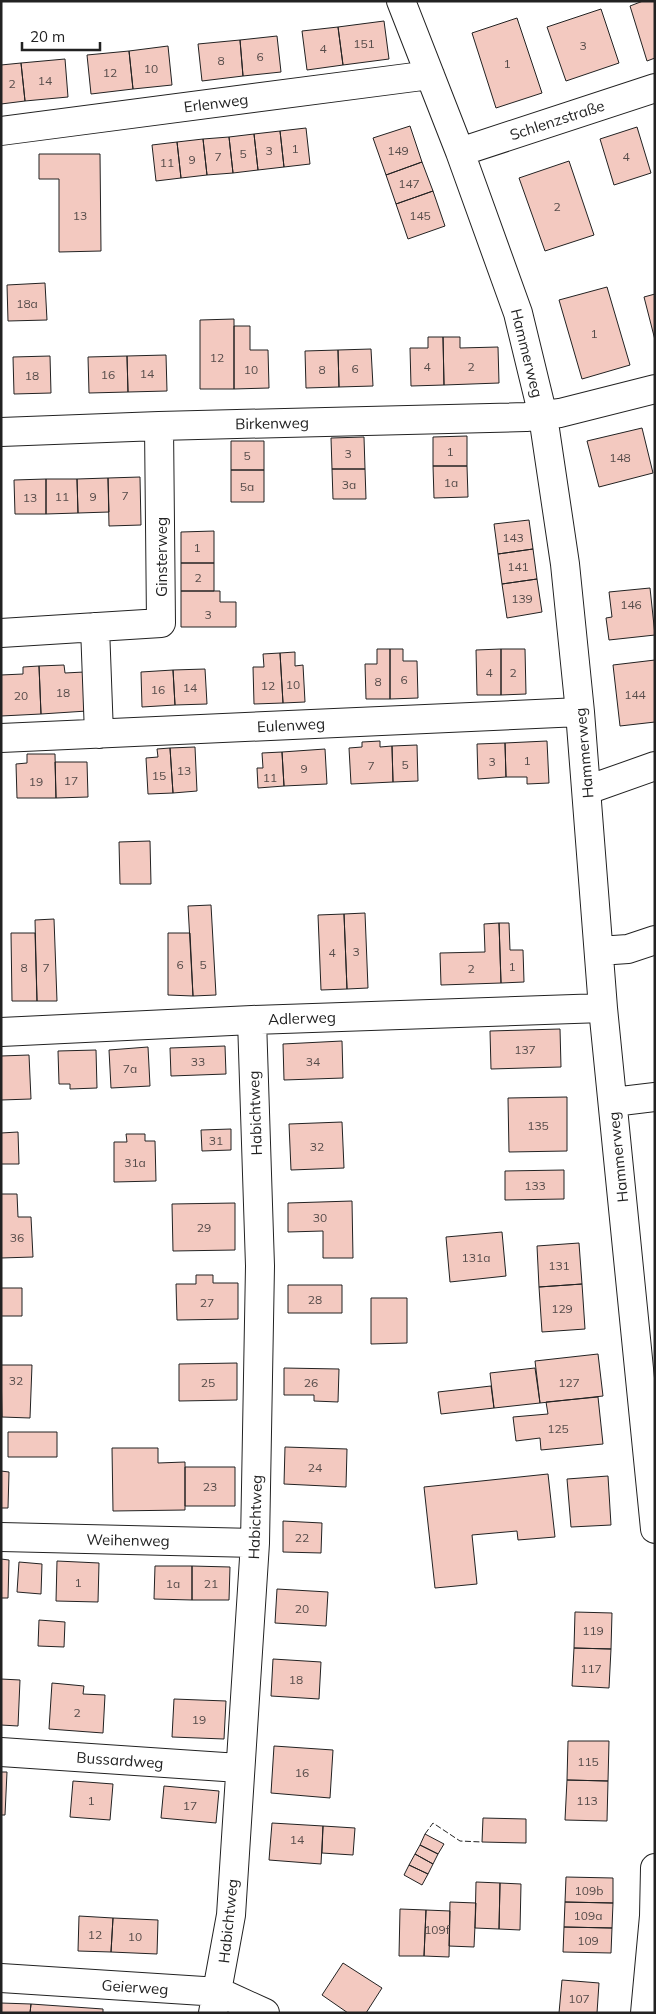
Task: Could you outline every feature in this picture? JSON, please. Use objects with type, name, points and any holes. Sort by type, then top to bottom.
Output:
[{"type":"street","name":"Hammerweg","points":[[401,1],[460,152],[518,313],[543,416],[565,564],[587,790],[603,1008],[613,1102],[647,1361],[655,1529]]},
{"type":"street","name":"Erlenweg","points":[[1,131],[430,75]]},
{"type":"street","name":"Schlenzstraße","points":[[460,152],[655,88]]},
{"type":"street","name":"Birkenweg","points":[[1,432],[543,416],[655,390]]},
{"type":"street","name":"Ginsterweg","points":[[1,633],[161,623],[159,426]]},
{"type":"street","points":[[95,627],[99,734]]},
{"type":"street","name":"Eulenweg","points":[[1,738],[580,712]]},
{"type":"street","points":[[587,790],[655,766]]},
{"type":"street","points":[[599,951],[628,949],[655,940]]},
{"type":"street","name":"Adlerweg","points":[[1,1032],[252,1020],[603,1008]]},
{"type":"street","name":"Habichtweg","points":[[216,2002],[231,1915],[255,1543],[260,1266],[252,1020]]},
{"type":"street","points":[[613,1102],[655,1097]]},
{"type":"street","name":"Weihenweg","points":[[1,1538],[255,1543]]},
{"type":"street","name":"Bussardweg","points":[[1,1752],[239,1768]]},
{"type":"street","points":[[646,2013],[654,1916],[655,1868]]},
{"type":"street","name":"Geierweg","points":[[1,1978],[216,2002],[265,2013]]},
{"type":"building","points":[[643,1],[655,1],[655,58],[647,61],[630,6]]},
{"type":"building","points":[[601,9],[619,63],[566,81],[547,27]]},
{"type":"building","points":[[517,18],[542,93],[496,108],[472,33]]},
{"type":"building","points":[[384,21],[389,59],[343,65],[338,27]]},
{"type":"building","points":[[338,27],[343,65],[307,70],[302,31]]},
{"type":"building","points":[[277,36],[281,72],[243,76],[240,40]]},
{"type":"building","points":[[240,40],[243,76],[202,81],[198,44]]},
{"type":"building","points":[[168,46],[172,85],[133,89],[129,51]]},
{"type":"building","points":[[129,51],[133,89],[91,94],[87,55]]},
{"type":"building","points":[[65,59],[68,97],[25,101],[21,63]]},
{"type":"building","points":[[21,63],[25,101],[1,104],[1,65]]},
{"type":"building","points":[[410,126],[422,162],[386,175],[373,138]]},
{"type":"building","points":[[637,127],[651,173],[614,185],[600,139]]},
{"type":"building","points":[[306,128],[310,164],[284,167],[280,131]]},
{"type":"building","points":[[280,131],[284,167],[258,170],[254,134]]},
{"type":"building","points":[[254,134],[258,170],[233,173],[229,137]]},
{"type":"building","points":[[229,137],[233,173],[207,175],[203,139]]},
{"type":"building","points":[[203,139],[207,175],[181,178],[177,142]]},
{"type":"building","points":[[177,142],[181,178],[156,181],[152,145]]},
{"type":"building","points":[[39,154],[100,154],[101,251],[59,252],[59,179],[39,179]]},
{"type":"building","points":[[569,161],[594,235],[545,251],[519,178]]},
{"type":"building","points":[[422,162],[433,191],[396,204],[386,175]]},
{"type":"building","points":[[433,191],[445,226],[408,239],[396,204]]},
{"type":"building","points":[[45,283],[47,320],[8,321],[7,285]]},
{"type":"building","points":[[607,287],[630,365],[582,379],[559,300]]},
{"type":"building","points":[[655,294],[655,340],[644,297]]},
{"type":"building","points":[[234,319],[234,389],[200,389],[200,320]]},
{"type":"building","points":[[234,326],[250,326],[250,350],[268,350],[269,388],[234,389]]},
{"type":"building","points":[[428,337],[443,337],[444,385],[411,386],[410,348],[428,348]]},
{"type":"building","points":[[443,337],[460,337],[460,348],[498,347],[499,383],[444,385]]},
{"type":"building","points":[[371,349],[373,386],[339,387],[338,350]]},
{"type":"building","points":[[338,350],[339,387],[306,388],[305,351]]},
{"type":"building","points":[[166,355],[167,391],[128,392],[127,356]]},
{"type":"building","points":[[50,356],[51,393],[14,394],[13,357]]},
{"type":"building","points":[[127,356],[128,392],[89,393],[88,357]]},
{"type":"building","points":[[642,428],[653,473],[599,487],[587,441]]},
{"type":"building","points":[[467,436],[467,466],[433,466],[433,437]]},
{"type":"building","points":[[364,437],[365,469],[332,469],[331,438]]},
{"type":"building","points":[[231,441],[264,441],[264,470],[231,470]]},
{"type":"building","points":[[433,466],[467,466],[468,497],[434,498]]},
{"type":"building","points":[[332,469],[365,469],[366,499],[333,499]]},
{"type":"building","points":[[231,470],[264,470],[264,502],[231,502]]},
{"type":"building","points":[[140,477],[141,525],[109,526],[108,478]]},
{"type":"building","points":[[108,478],[109,512],[78,513],[77,479]]},
{"type":"building","points":[[46,479],[77,479],[78,513],[46,514]]},
{"type":"building","points":[[46,479],[46,514],[15,514],[14,480]]},
{"type":"building","points":[[529,520],[533,549],[498,554],[494,524]]},
{"type":"building","points":[[214,531],[214,563],[181,563],[181,532]]},
{"type":"building","points":[[533,549],[537,579],[502,584],[498,554]]},
{"type":"building","points":[[181,563],[214,563],[214,591],[181,591]]},
{"type":"building","points":[[537,579],[542,612],[507,618],[502,584]]},
{"type":"building","points":[[650,588],[655,635],[609,640],[606,618],[612,617],[609,592]]},
{"type":"building","points":[[181,591],[220,591],[220,602],[236,602],[236,627],[181,627]]},
{"type":"building","points":[[377,649],[390,649],[390,699],[366,699],[365,664],[377,664]]},
{"type":"building","points":[[390,649],[403,649],[403,661],[417,661],[418,698],[390,699]]},
{"type":"building","points":[[501,649],[525,649],[526,694],[501,695]]},
{"type":"building","points":[[501,649],[501,695],[477,695],[476,650]]},
{"type":"building","points":[[295,652],[295,666],[303,665],[305,702],[283,703],[280,653]]},
{"type":"building","points":[[280,653],[283,703],[254,704],[253,667],[264,667],[263,654]]},
{"type":"building","points":[[655,660],[655,722],[620,726],[613,665]]},
{"type":"building","points":[[64,665],[65,673],[84,672],[87,711],[41,714],[39,666]]},
{"type":"building","points":[[39,666],[41,714],[1,716],[1,675],[23,674],[23,667]]},
{"type":"building","points":[[205,669],[207,704],[175,705],[173,670]]},
{"type":"building","points":[[173,670],[175,705],[142,707],[141,672]]},
{"type":"building","points":[[380,741],[380,747],[392,746],[393,782],[351,784],[349,748],[362,747],[362,742]]},
{"type":"building","points":[[547,741],[549,783],[527,784],[527,777],[506,777],[505,743]]},
{"type":"building","points":[[505,743],[506,777],[478,779],[477,744]]},
{"type":"building","points":[[417,745],[418,781],[393,782],[392,746]]},
{"type":"building","points":[[195,747],[197,791],[173,793],[170,748]]},
{"type":"building","points":[[170,748],[173,793],[148,794],[146,758],[158,757],[157,749]]},
{"type":"building","points":[[325,749],[327,784],[284,786],[282,752]]},
{"type":"building","points":[[282,752],[284,786],[258,788],[257,768],[263,768],[262,753]]},
{"type":"building","points":[[27,754],[55,754],[56,798],[17,798],[16,764],[27,763]]},
{"type":"building","points":[[55,762],[87,762],[88,797],[56,798]]},
{"type":"building","points":[[150,841],[151,884],[120,884],[119,842]]},
{"type":"building","points":[[211,905],[216,995],[193,996],[188,906]]},
{"type":"building","points":[[365,913],[368,988],[347,989],[344,914]]},
{"type":"building","points":[[344,914],[347,989],[321,990],[318,915]]},
{"type":"building","points":[[54,919],[57,1001],[37,1001],[35,920]]},
{"type":"building","points":[[499,923],[501,983],[441,985],[440,953],[485,952],[484,924]]},
{"type":"building","points":[[499,923],[509,923],[510,950],[523,950],[524,982],[501,983]]},
{"type":"building","points":[[11,933],[35,933],[37,1001],[12,1001]]},
{"type":"building","points":[[168,933],[190,933],[193,996],[168,995]]},
{"type":"building","points":[[560,1029],[561,1067],[491,1069],[490,1031]]},
{"type":"building","points":[[342,1041],[343,1078],[284,1080],[283,1044]]},
{"type":"building","points":[[225,1046],[226,1074],[171,1076],[170,1048]]},
{"type":"building","points":[[148,1047],[150,1086],[111,1088],[109,1050]]},
{"type":"building","points":[[96,1050],[97,1088],[70,1089],[70,1084],[59,1084],[58,1051]]},
{"type":"building","points":[[29,1055],[31,1099],[1,1100],[1,1056]]},
{"type":"building","points":[[567,1097],[567,1151],[509,1152],[508,1098]]},
{"type":"building","points":[[342,1122],[344,1168],[291,1170],[289,1124]]},
{"type":"building","points":[[231,1129],[231,1150],[202,1151],[201,1130]]},
{"type":"building","points":[[18,1132],[19,1164],[1,1164],[1,1133]]},
{"type":"building","points":[[126,1134],[145,1134],[145,1141],[155,1141],[156,1181],[114,1182],[114,1142],[127,1142]]},
{"type":"building","points":[[564,1170],[564,1199],[505,1200],[505,1171]]},
{"type":"building","points":[[1,1194],[17,1194],[18,1217],[31,1217],[33,1257],[1,1258]]},
{"type":"building","points":[[352,1201],[353,1258],[323,1258],[323,1231],[288,1232],[288,1203]]},
{"type":"building","points":[[235,1203],[235,1250],[173,1251],[172,1204]]},
{"type":"building","points":[[502,1232],[506,1276],[450,1282],[446,1237]]},
{"type":"building","points":[[579,1243],[582,1284],[539,1287],[537,1246]]},
{"type":"building","points":[[196,1275],[213,1275],[213,1283],[238,1283],[238,1319],[177,1320],[176,1284],[196,1284]]},
{"type":"building","points":[[582,1284],[585,1329],[542,1332],[539,1287]]},
{"type":"building","points":[[288,1285],[342,1285],[342,1313],[288,1313]]},
{"type":"building","points":[[1,1288],[22,1288],[22,1316],[1,1316]]},
{"type":"building","points":[[371,1298],[407,1298],[407,1343],[371,1344]]},
{"type":"building","points":[[598,1354],[603,1396],[540,1403],[535,1361]]},
{"type":"building","points":[[237,1363],[237,1400],[179,1401],[179,1364]]},
{"type":"building","points":[[1,1365],[32,1365],[30,1418],[2,1417]]},
{"type":"building","points":[[284,1368],[339,1369],[338,1402],[314,1401],[314,1395],[284,1395]]},
{"type":"building","points":[[535,1368],[540,1403],[494,1408],[490,1373]]},
{"type":"building","points":[[491,1386],[494,1408],[441,1414],[438,1392]]},
{"type":"building","points":[[598,1397],[603,1444],[541,1450],[540,1438],[516,1441],[513,1417],[548,1414],[546,1402]]},
{"type":"building","points":[[8,1432],[57,1432],[57,1457],[8,1457]]},
{"type":"building","points":[[285,1447],[347,1449],[346,1487],[284,1484]]},
{"type":"building","points":[[112,1448],[158,1448],[158,1463],[185,1462],[185,1510],[113,1511]]},
{"type":"building","points":[[185,1467],[235,1467],[235,1506],[185,1506]]},
{"type":"building","points":[[1,1471],[9,1472],[8,1508],[1,1508]]},
{"type":"building","points":[[548,1474],[555,1537],[518,1540],[517,1531],[472,1535],[477,1584],[435,1588],[424,1487]]},
{"type":"building","points":[[608,1476],[611,1525],[571,1527],[567,1479]]},
{"type":"building","points":[[283,1521],[322,1523],[321,1553],[283,1552]]},
{"type":"building","points":[[1,1559],[9,1560],[8,1598],[1,1598]]},
{"type":"building","points":[[57,1561],[99,1563],[98,1602],[56,1601]]},
{"type":"building","points":[[19,1562],[42,1564],[41,1594],[17,1592]]},
{"type":"building","points":[[155,1566],[192,1566],[192,1600],[154,1599]]},
{"type":"building","points":[[192,1566],[230,1567],[229,1600],[192,1600]]},
{"type":"building","points":[[277,1589],[328,1592],[326,1626],[275,1623]]},
{"type":"building","points":[[575,1612],[612,1613],[611,1649],[574,1648]]},
{"type":"building","points":[[39,1620],[65,1622],[64,1647],[38,1646]]},
{"type":"building","points":[[574,1648],[611,1649],[609,1688],[572,1686]]},
{"type":"building","points":[[273,1659],[321,1662],[319,1699],[271,1696]]},
{"type":"building","points":[[1,1679],[20,1680],[18,1726],[1,1725]]},
{"type":"building","points":[[52,1683],[84,1686],[83,1694],[105,1695],[103,1733],[49,1729]]},
{"type":"building","points":[[174,1699],[226,1701],[224,1739],[172,1737]]},
{"type":"building","points":[[568,1741],[609,1741],[608,1781],[567,1780]]},
{"type":"building","points":[[274,1746],[333,1750],[330,1798],[271,1793]]},
{"type":"building","points":[[1,1772],[7,1772],[5,1815],[1,1815]]},
{"type":"building","points":[[567,1780],[608,1781],[607,1821],[565,1820]]},
{"type":"building","points":[[73,1781],[113,1784],[110,1820],[70,1817]]},
{"type":"building","points":[[164,1786],[219,1791],[216,1823],[161,1818]]},
{"type":"building","points":[[483,1818],[526,1819],[526,1843],[482,1842]]},
{"type":"building","points":[[272,1823],[323,1826],[321,1864],[269,1860]]},
{"type":"building","points":[[323,1826],[355,1828],[353,1855],[322,1853]]},
{"type":"building","points":[[425,1834],[444,1844],[438,1854],[420,1845]]},
{"type":"building","points":[[420,1845],[438,1854],[433,1864],[415,1854]]},
{"type":"building","points":[[415,1854],[433,1864],[428,1874],[409,1865]]},
{"type":"building","points":[[409,1865],[428,1874],[422,1885],[404,1875]]},
{"type":"building","points":[[566,1877],[613,1878],[613,1903],[565,1902]]},
{"type":"building","points":[[476,1882],[500,1883],[499,1929],[475,1928]]},
{"type":"building","points":[[500,1883],[521,1884],[520,1930],[499,1929]]},
{"type":"building","points":[[450,1902],[476,1903],[474,1947],[449,1946]]},
{"type":"building","points":[[565,1902],[613,1903],[612,1928],[564,1927]]},
{"type":"building","points":[[400,1909],[426,1910],[424,1956],[399,1956]]},
{"type":"building","points":[[426,1910],[450,1911],[449,1957],[424,1956]]},
{"type":"building","points":[[79,1916],[113,1918],[111,1952],[78,1951]]},
{"type":"building","points":[[113,1918],[158,1920],[157,1954],[111,1952]]},
{"type":"building","points":[[564,1927],[612,1928],[611,1953],[563,1952]]},
{"type":"building","points":[[343,1963],[382,1988],[366,2013],[348,2013],[322,1995]]},
{"type":"building","points":[[562,1980],[599,1983],[597,2013],[559,2013]]},
{"type":"building","points":[[1,2003],[31,2004],[30,2013],[1,2013]]},
{"type":"building","points":[[31,2004],[103,2009],[103,2013],[30,2013]]},
{"type":"fence","points":[[425,1834],[433,1823],[460,1841],[482,1842]]}]
